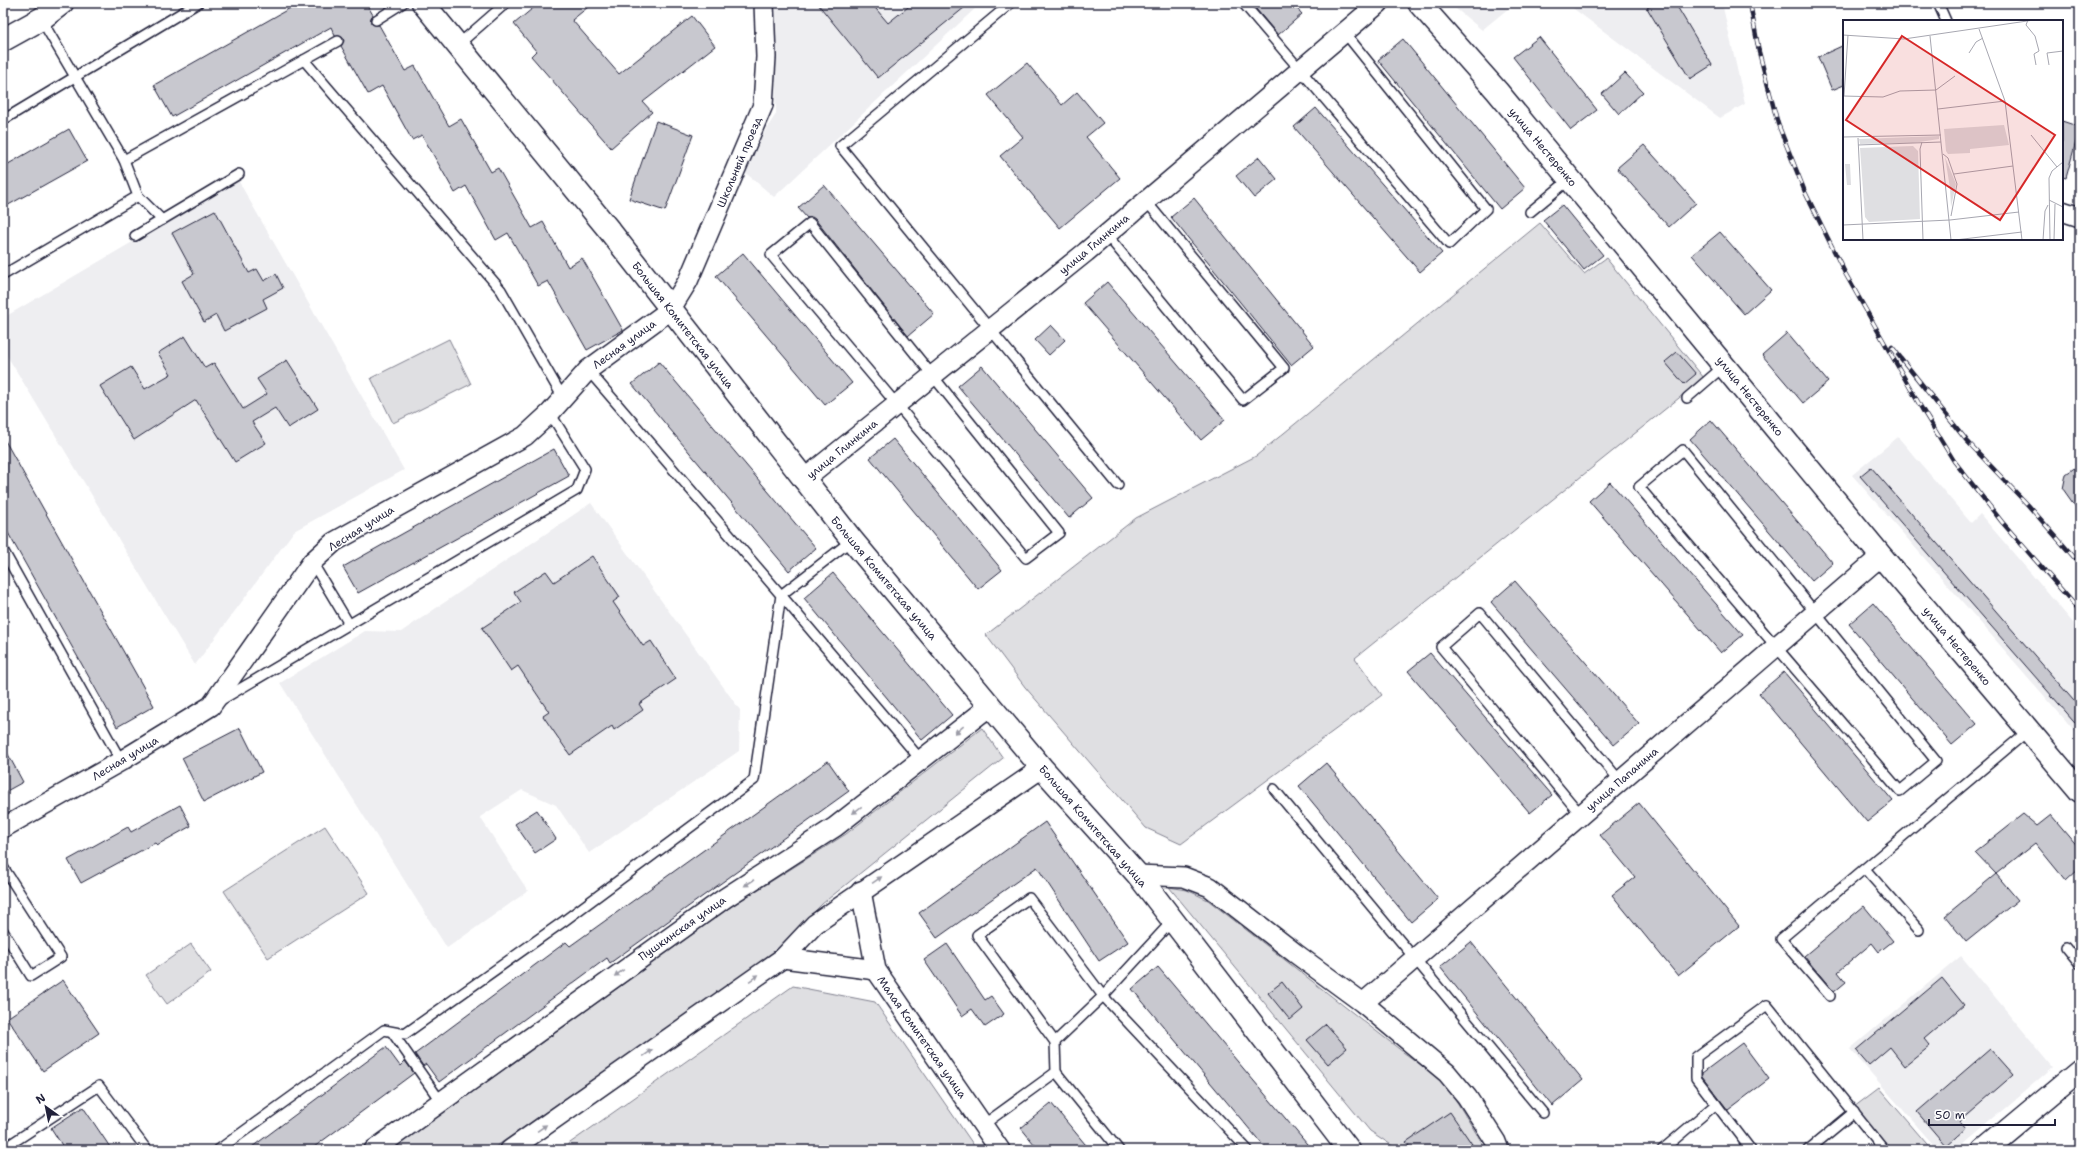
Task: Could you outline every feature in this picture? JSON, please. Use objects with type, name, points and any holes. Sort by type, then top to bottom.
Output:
[{"type":"street","points":[[3,40],[41,19],[62,3]]},
{"type":"street","name":"Большая Комитетская улица","points":[[424,3],[459,44],[609,230],[803,480],[852,540],[1042,768],[1138,875],[1349,1150]]},
{"type":"street","name":"Школьный проезд","points":[[670,310],[688,281],[763,105],[766,57],[764,3]]},
{"type":"street","name":"улица Глинкина","points":[[803,480],[992,329],[1146,201],[1379,3]]},
{"type":"street","name":"улица Нестеренко","points":[[1419,3],[1497,91],[1881,556],[2080,791]]},
{"type":"street","points":[[2063,211],[2080,217]]},
{"type":"street","name":"Лесная улица","points":[[3,828],[121,761],[211,706],[312,562],[334,542],[525,436],[550,413],[588,370],[670,310]]},
{"type":"street","name":"улица Папанина","points":[[1363,1003],[1881,556]]},
{"type":"street","name":"Пушкинская улица","points":[[374,1150],[725,898],[835,826],[990,706]]},
{"type":"street","points":[[510,1150],[783,958],[815,924],[1042,768]]},
{"type":"street","points":[[1138,875],[1184,877],[1210,887],[1295,953],[1363,1003],[1447,1073],[1479,1116],[1496,1142],[1499,1150]]},
{"type":"street","name":"Малая Комитетская улица","points":[[861,891],[876,970],[1000,1150]]},
{"type":"street","points":[[783,958],[876,970]]},
{"type":"street","points":[[1990,1148],[2080,1070]]},
{"type":"lane","points":[[3,120],[198,3]]},
{"type":"lane","points":[[376,20],[403,3]]},
{"type":"lane","points":[[459,44],[506,3]]},
{"type":"lane","points":[[1011,3],[840,146],[992,329],[1118,485]]},
{"type":"lane","points":[[1243,3],[1301,69],[1448,244],[1486,209],[1345,33]]},
{"type":"lane","points":[[1938,3],[1946,20]]},
{"type":"lane","points":[[41,19],[124,160],[138,196],[162,220]]},
{"type":"lane","points":[[124,160],[338,41]]},
{"type":"lane","points":[[304,60],[501,290],[563,398]]},
{"type":"lane","points":[[135,236],[240,174]]},
{"type":"lane","points":[[1530,212],[1570,179]]},
{"type":"lane","points":[[3,274],[138,196]]},
{"type":"lane","points":[[1106,234],[1242,400],[1284,368],[1146,201]]},
{"type":"lane","points":[[810,223],[933,376],[1059,533],[1026,558],[771,255],[810,223]]},
{"type":"lane","points":[[1687,398],[1725,366]]},
{"type":"lane","points":[[588,370],[921,760]]},
{"type":"lane","points":[[211,706],[577,490],[585,469],[550,413]]},
{"type":"lane","points":[[1683,450],[1816,612],[1936,761],[1900,791],[1639,487],[1683,450]]},
{"type":"lane","points":[[218,1150],[384,1030],[405,1034],[564,921],[754,780],[781,595],[852,540]]},
{"type":"lane","points":[[3,550],[121,761]]},
{"type":"lane","points":[[312,562],[349,624]]},
{"type":"lane","points":[[1581,815],[1441,647],[1480,613],[1620,781]]},
{"type":"lane","points":[[1830,996],[1781,939],[2029,730]]},
{"type":"lane","points":[[1274,789],[1543,1113]]},
{"type":"lane","points":[[3,867],[60,957],[31,976],[3,931]]},
{"type":"lane","points":[[1865,869],[1919,930]]},
{"type":"lane","points":[[1119,1150],[1056,1072],[1055,1042],[977,935],[1029,898],[1103,996],[1248,1150]]},
{"type":"lane","points":[[1055,1042],[1103,996],[1173,920]]},
{"type":"lane","points":[[2066,947],[2080,964]]},
{"type":"lane","points":[[1750,1150],[1696,1078],[1696,1057],[1767,1005],[1884,1150]]},
{"type":"lane","points":[[392,1032],[441,1102]]},
{"type":"lane","points":[[983,1125],[1056,1072]]},
{"type":"lane","points":[[3,1149],[99,1086],[147,1150]]},
{"type":"lane","points":[[1662,1150],[1716,1104]]},
{"type":"lane","points":[[1808,1150],[1854,1112]]},
{"type":"shaded area","points":[[773,3],[981,3],[774,197],[741,169],[776,114]]},
{"type":"shaded area","points":[[1449,3],[1515,3],[1482,30]]},
{"type":"shaded area","points":[[1566,3],[1722,3],[1745,104],[1720,118]]},
{"type":"shaded area","points":[[238,180],[404,470],[294,531],[195,665],[3,349],[3,318]]},
{"type":"shaded area","points":[[1540,223],[1584,274],[1606,258],[1704,378],[1355,658],[1382,695],[1181,844],[1146,828],[1025,687],[986,635],[1136,518],[1256,456]]},
{"type":"shaded area","points":[[449,339],[471,384],[393,423],[371,378]]},
{"type":"shaded area","points":[[1898,437],[1971,523],[1980,514],[2080,631],[2080,737],[1852,475]]},
{"type":"shaded area","points":[[591,503],[740,710],[739,751],[589,853],[556,805],[522,790],[480,817],[528,891],[447,948],[280,683],[365,631],[401,632]]},
{"type":"shaded area","points":[[982,728],[1003,758],[822,904],[770,956],[491,1150],[392,1150],[729,908],[846,834]]},
{"type":"shaded area","points":[[325,826],[369,893],[268,958],[224,891]]},
{"type":"shaded area","points":[[1169,887],[1187,890],[1208,900],[1403,1052],[1444,1081],[1481,1141],[1484,1150],[1399,1150],[1370,1131]]},
{"type":"shaded area","points":[[191,944],[211,972],[167,1004],[146,975]]},
{"type":"shaded area","points":[[1961,956],[2053,1067],[1956,1150],[1938,1150],[1850,1049]]},
{"type":"shaded area","points":[[793,986],[875,1002],[977,1150],[560,1150]]},
{"type":"shaded area","points":[[1879,1088],[1932,1150],[1889,1150],[1854,1107]]},
{"type":"building","points":[[299,3],[366,3],[373,15],[371,18],[371,23],[374,25],[379,25],[405,71],[415,66],[449,126],[461,119],[491,172],[498,168],[532,228],[543,222],[568,267],[582,258],[623,330],[587,350],[548,281],[538,286],[508,233],[496,240],[466,186],[455,193],[422,135],[412,140],[382,86],[368,94],[341,46],[344,41],[343,38],[335,36],[331,27],[172,117],[154,85]]},
{"type":"building","points":[[539,3],[593,3],[572,20],[619,74],[692,16],[715,46],[643,102],[652,112],[611,148],[531,56],[536,51],[514,24]]},
{"type":"building","points":[[817,3],[871,3],[888,23],[913,3],[970,3],[878,78]]},
{"type":"building","points":[[1251,3],[1292,3],[1302,14],[1278,35]]},
{"type":"building","points":[[1655,3],[1675,3],[1712,65],[1690,79],[1647,8]]},
{"type":"building","points":[[1539,37],[1597,110],[1571,130],[1513,57]]},
{"type":"building","points":[[1403,39],[1525,188],[1500,209],[1378,60]]},
{"type":"building","points":[[1843,45],[1843,85],[1832,90],[1818,57]]},
{"type":"building","points":[[1027,63],[1062,105],[1077,92],[1103,123],[1086,137],[1120,178],[1060,228],[1000,156],[1023,137],[988,95]]},
{"type":"building","points":[[1625,73],[1643,92],[1619,114],[1602,94]]},
{"type":"building","points":[[1316,108],[1442,253],[1420,272],[1294,127]]},
{"type":"building","points":[[656,121],[693,135],[665,211],[629,199]]},
{"type":"building","points":[[2063,121],[2080,127],[2066,178],[2063,177]]},
{"type":"building","points":[[69,129],[87,161],[3,208],[3,167]]},
{"type":"building","points":[[1644,145],[1696,203],[1669,227],[1617,168]]},
{"type":"building","points":[[1259,157],[1277,179],[1254,198],[1236,176]]},
{"type":"building","points":[[824,185],[934,314],[908,336],[815,219],[812,217],[807,218],[798,208]]},
{"type":"building","points":[[1194,198],[1314,346],[1291,365],[1171,217]]},
{"type":"building","points":[[1562,205],[1603,255],[1584,270],[1543,220]]},
{"type":"building","points":[[215,210],[249,273],[257,269],[264,281],[276,274],[283,288],[263,299],[267,308],[224,331],[216,315],[204,322],[182,281],[194,274],[172,233]]},
{"type":"building","points":[[1720,232],[1771,290],[1744,314],[1692,255]]},
{"type":"building","points":[[743,253],[852,383],[825,405],[716,276]]},
{"type":"building","points":[[1107,282],[1225,420],[1201,440],[1083,303]]},
{"type":"building","points":[[1051,325],[1065,340],[1049,355],[1035,340]]},
{"type":"building","points":[[1787,333],[1828,382],[1803,403],[1762,355]]},
{"type":"building","points":[[185,336],[205,368],[214,363],[243,409],[267,394],[257,379],[287,360],[318,409],[288,428],[275,408],[252,422],[266,443],[235,462],[196,400],[134,440],[100,386],[131,367],[145,389],[171,374],[158,353]]},
{"type":"building","points":[[1677,352],[1696,374],[1684,384],[1665,362]]},
{"type":"building","points":[[659,362],[816,548],[789,571],[632,384]]},
{"type":"building","points":[[982,366],[1093,498],[1069,518],[958,386]]},
{"type":"building","points":[[1711,420],[1833,563],[1812,581],[1690,439]]},
{"type":"building","points":[[3,437],[154,706],[117,727],[3,524]]},
{"type":"building","points":[[893,439],[1002,570],[978,589],[870,458]]},
{"type":"building","points":[[554,449],[569,476],[358,593],[343,567]]},
{"type":"building","points":[[2080,464],[2080,513],[2063,489],[2066,474]]},
{"type":"building","points":[[1871,467],[2080,708],[2080,728],[1860,476]]},
{"type":"building","points":[[1610,482],[1743,635],[1721,653],[1589,501]]},
{"type":"building","points":[[592,556],[620,597],[613,602],[643,646],[651,641],[676,679],[639,704],[643,710],[614,730],[612,726],[570,755],[543,716],[549,712],[518,666],[511,671],[482,628],[521,602],[514,592],[546,571],[554,582]]},
{"type":"building","points":[[833,573],[952,715],[922,740],[804,598]]},
{"type":"building","points":[[1515,581],[1639,724],[1614,745],[1491,602]]},
{"type":"building","points":[[1873,603],[1977,724],[1952,745],[1849,624]]},
{"type":"building","points":[[1430,653],[1552,795],[1530,813],[1408,671]]},
{"type":"building","points":[[1784,672],[1893,801],[1867,822],[1759,693]]},
{"type":"building","points":[[240,728],[262,772],[204,802],[182,758]]},
{"type":"building","points":[[3,745],[23,782],[3,793]]},
{"type":"building","points":[[828,761],[849,791],[610,963],[607,958],[439,1082],[426,1064],[423,1066],[415,1054],[566,942],[570,946]]},
{"type":"building","points":[[1326,763],[1438,899],[1411,922],[1299,786]]},
{"type":"building","points":[[1639,803],[1739,926],[1678,976],[1612,895],[1635,877],[1600,835]]},
{"type":"building","points":[[180,805],[191,826],[157,845],[155,843],[81,883],[68,860],[128,827],[131,832]]},
{"type":"building","points":[[537,810],[556,839],[535,853],[515,824]]},
{"type":"building","points":[[2023,814],[2037,826],[2051,815],[2080,849],[2080,868],[2066,881],[2035,843],[1996,874],[1975,852]]},
{"type":"building","points":[[1045,822],[1128,942],[1099,961],[1037,867],[937,938],[919,913]]},
{"type":"building","points":[[1996,874],[2018,900],[1966,942],[1945,916]]},
{"type":"building","points":[[1864,906],[1893,941],[1879,952],[1872,943],[1838,972],[1846,982],[1834,992],[1804,956]]},
{"type":"building","points":[[1471,942],[1583,1080],[1552,1106],[1440,967]]},
{"type":"building","points":[[947,944],[985,1000],[991,996],[1004,1014],[985,1027],[972,1009],[962,1016],[924,960]]},
{"type":"building","points":[[1158,967],[1312,1150],[1267,1150],[1132,989]]},
{"type":"building","points":[[1942,978],[1964,1005],[1924,1039],[1930,1046],[1905,1066],[1890,1047],[1869,1065],[1856,1050]]},
{"type":"building","points":[[63,980],[99,1033],[43,1071],[7,1018]]},
{"type":"building","points":[[1282,982],[1303,1009],[1290,1020],[1268,993]]},
{"type":"building","points":[[1326,1024],[1347,1048],[1328,1064],[1307,1040]]},
{"type":"building","points":[[1742,1043],[1769,1079],[1728,1110],[1702,1076],[1702,1073]]},
{"type":"building","points":[[386,1047],[400,1066],[405,1061],[414,1073],[310,1150],[248,1150]]},
{"type":"building","points":[[1990,1049],[2013,1075],[1960,1121],[1966,1128],[1946,1146],[1917,1112]]},
{"type":"building","points":[[1051,1103],[1090,1150],[1039,1150],[1021,1128]]},
{"type":"building","points":[[83,1107],[112,1150],[65,1150],[51,1128]]},
{"type":"building","points":[[1450,1112],[1476,1150],[1412,1150],[1406,1142]]},
{"type":"railway","points":[[1750,3],[1759,52],[1778,124],[1805,192],[1845,273],[1922,409],[1954,461],[2002,522],[2080,611]]},
{"type":"railway","points":[[1892,347],[1967,441],[2028,505],[2080,564]]}]
